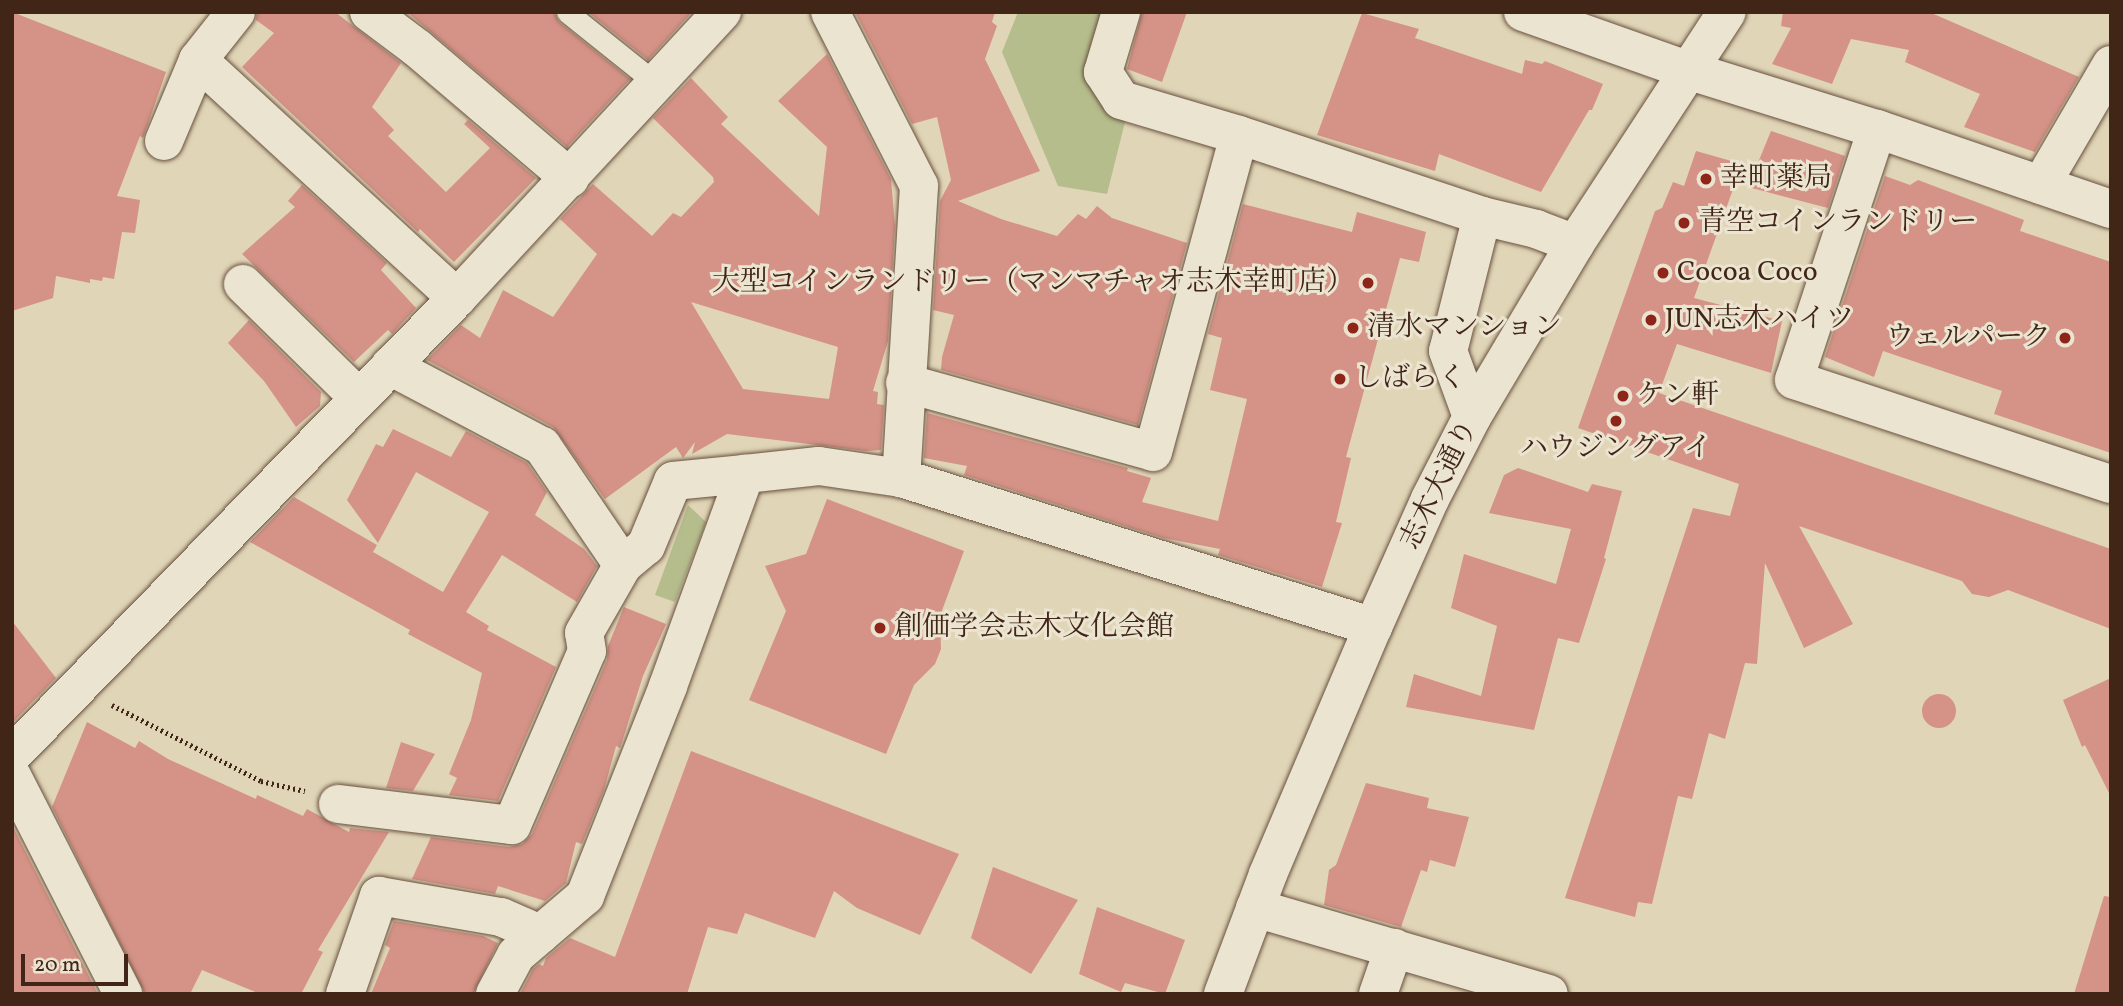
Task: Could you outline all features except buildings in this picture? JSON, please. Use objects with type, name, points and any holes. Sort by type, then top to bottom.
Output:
[{"type":"street","points":[[164,141],[198,60],[236,12]]},
{"type":"street","points":[[369,12],[417,48],[570,178]]},
{"type":"street","points":[[12,755],[81,688],[457,298],[722,12]]},
{"type":"street","points":[[830,12],[919,186],[901,478]]},
{"type":"street","points":[[1121,12],[1103,72],[1121,100],[1239,135],[1482,216],[1536,229],[1575,244]]},
{"type":"street","points":[[1523,12],[1687,70],[1877,129],[2111,209]]},
{"type":"street","name":"志木大通り","points":[[1223,994],[1255,908],[1373,627],[1430,499],[1472,417],[1575,244],[1727,12]]},
{"type":"street","points":[[198,60],[457,298]]},
{"type":"street","points":[[2041,185],[2111,65]]},
{"type":"street","points":[[1877,129],[1794,380],[2111,484]]},
{"type":"street","points":[[905,383],[1153,452],[1239,135]]},
{"type":"street","points":[[1472,417],[1448,351],[1482,216]]},
{"type":"street","points":[[243,284],[359,398]]},
{"type":"street","points":[[390,366],[542,446],[623,565]]},
{"type":"street","points":[[338,804],[512,825],[587,651],[584,634],[623,565],[646,546],[673,481],[820,466],[901,478],[1373,627]]},
{"type":"street","points":[[495,994],[516,955],[566,915],[584,896],[668,686],[745,474]]},
{"type":"street","points":[[12,776],[123,994]]},
{"type":"street","points":[[345,994],[379,896],[501,916],[540,934]]},
{"type":"street","points":[[1255,908],[1549,994]]},
{"type":"street","points":[[1378,994],[1394,948]]},
{"type":"lane","points":[[567,12],[657,84]]},
{"type":"path","points":[[81,688],[183,743],[261,780],[309,792],[338,804]]},
{"type":"green space","points":[[1018,12],[1109,12],[1127,114],[1107,194],[1058,186],[1002,52]]},
{"type":"green space","points":[[688,505],[706,522],[675,602],[655,595]]},
{"type":"place","name":"幸町薬局","points":[[1706,179]]},
{"type":"place","name":"青空コインランドリー","points":[[1684,223]]},
{"type":"place","name":"Cocoa Coco","points":[[1663,273]]},
{"type":"place","name":"大型コインランドリー（マンマチャオ志木幸町店）","points":[[1368,283]]},
{"type":"place","name":"JUN志木ハイツ","points":[[1651,320]]},
{"type":"place","name":"清水マンション","points":[[1353,328]]},
{"type":"place","name":"ウェルパーク","points":[[2065,338]]},
{"type":"place","name":"しばらく","points":[[1340,379]]},
{"type":"place","name":"ケン軒","points":[[1623,396]]},
{"type":"place","name":"ハウジングアイ","points":[[1616,421]]},
{"type":"place","name":"創価学会志木文化会館","points":[[880,628]]}]
